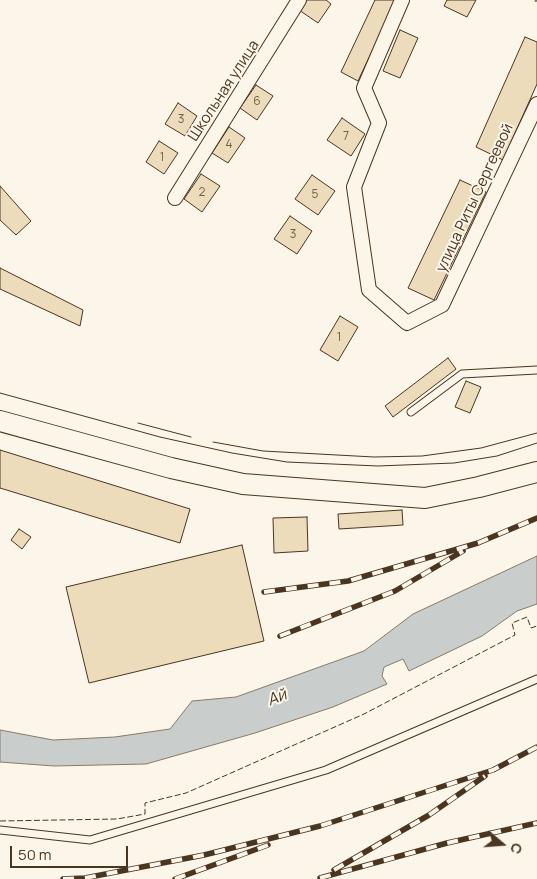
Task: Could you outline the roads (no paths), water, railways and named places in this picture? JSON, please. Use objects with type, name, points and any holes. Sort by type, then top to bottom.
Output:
[{"type":"main road","points":[[0,421],[171,468],[243,484],[425,498],[537,472]]},
{"type":"street","name":"Школьная улица","points":[[175,198],[299,0]]},
{"type":"street","name":"улица Риты Сергеевой","points":[[402,0],[364,88],[379,123],[354,187],[369,290],[407,323],[442,305],[537,104]]},
{"type":"lane","points":[[411,412],[462,374],[537,370]]},
{"type":"lane","points":[[0,830],[90,840],[326,770],[537,679]]},
{"type":"water","name":"Ай","points":[[537,556],[537,604],[517,611],[482,636],[409,671],[403,659],[384,667],[382,676],[387,684],[333,707],[255,733],[146,764],[54,766],[0,762],[0,730],[53,740],[115,737],[170,729],[192,701],[236,697],[364,651],[413,614]]},
{"type":"tram line","points":[[0,393],[160,437],[232,453],[287,462],[378,466],[454,463],[497,456],[537,443]]},
{"type":"tram line","points":[[138,423],[191,437]]},
{"type":"tram line","points":[[213,442],[263,451],[374,457],[422,456],[481,448],[537,433]]},
{"type":"railway","points":[[264,592],[348,581],[478,543],[537,518]]},
{"type":"railway","points":[[280,636],[395,591],[463,551]]},
{"type":"railway","points":[[63,879],[85,878],[204,855],[320,826],[493,770],[537,747]]},
{"type":"railway","points":[[334,870],[429,815],[485,776]]},
{"type":"railway","points":[[320,878],[447,843],[537,823]]},
{"type":"railway","points":[[175,879],[268,845]]}]
